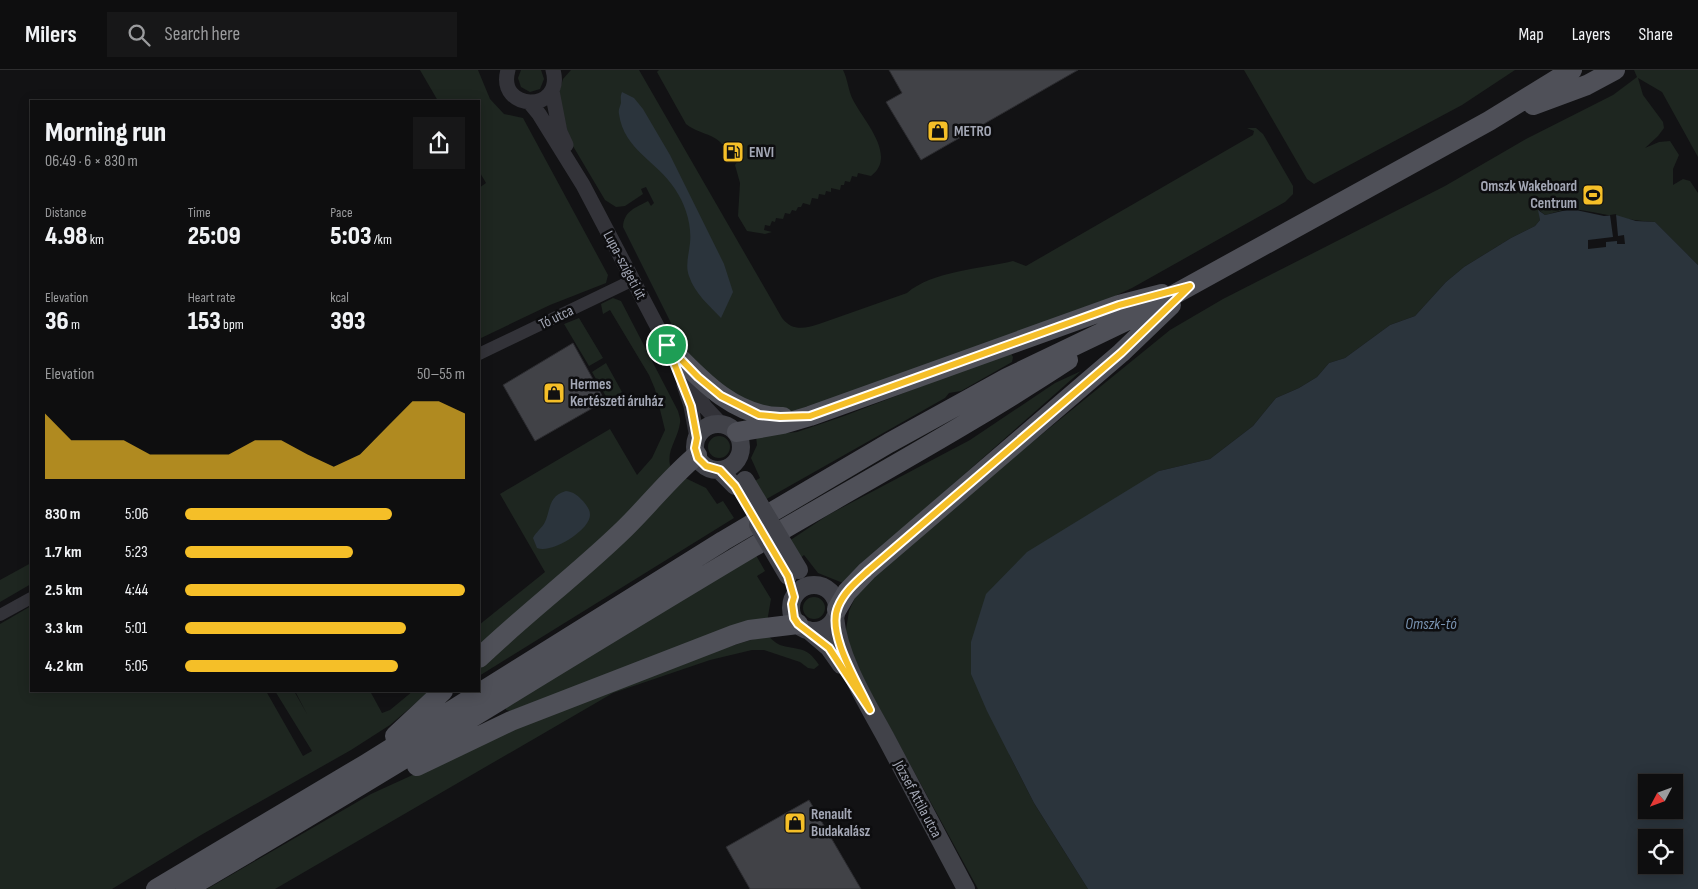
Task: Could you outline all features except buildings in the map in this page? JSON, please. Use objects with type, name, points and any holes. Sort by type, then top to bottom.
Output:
[{"type":"main road","points":[[1543,88],[1561,70]]},
{"type":"main road","points":[[156,889],[368,773],[1018,393],[1128,320],[1488,120],[1572,70]]},
{"type":"main road","points":[[1488,120],[1587,85],[1615,70]]},
{"type":"main road","points":[[480,657],[621,533],[683,466],[697,446],[704,428],[783,424],[1119,305],[1190,286]]},
{"type":"main road","points":[[368,773],[404,772],[511,721],[733,635],[749,630],[803,627],[824,629],[836,613],[847,592],[868,571],[1121,353],[1190,286]]},
{"type":"main road","points":[[667,345],[698,377],[721,396],[759,415],[780,417],[810,416]]},
{"type":"main road","points":[[728,428],[742,446],[738,460],[740,483],[794,573],[822,587],[833,595],[836,613]]},
{"type":"main road","points":[[697,446],[706,466],[720,470],[740,483]]},
{"type":"main road","points":[[720,470],[728,468],[738,460]]},
{"type":"main road","points":[[794,573],[792,611],[803,627]]},
{"type":"main road","points":[[794,597],[803,588],[815,585]]},
{"type":"main road","name":"József Attila utca","points":[[836,613],[838,635],[844,654],[870,710],[966,889]]},
{"type":"main road","name":"József Attila utca","points":[[803,627],[829,648],[870,710]]},
{"type":"main road","points":[[186,889],[368,773],[443,692]]},
{"type":"street","name":"Lupa-szigeti út","points":[[508,70],[507,84],[510,91],[515,97],[530,103],[539,114],[583,185],[667,345],[705,407],[728,428]]},
{"type":"street","name":"Lupa-szigeti út","points":[[556,72],[552,90],[560,132],[583,185]]},
{"type":"street","points":[[530,103],[542,100],[552,90]]},
{"type":"street","name":"Tó utca","points":[[480,354],[633,280]]},
{"type":"street","name":"Lupa-szigeti út","points":[[667,345],[691,406],[697,446]]},
{"type":"street","points":[[0,615],[30,599]]},
{"type":"shaded area","points":[[420,70],[478,70],[490,99],[504,114],[523,118],[608,275],[606,283],[550,305],[480,339],[480,187],[486,183],[480,173],[480,100],[437,100]]},
{"type":"shaded area","points":[[521,70],[541,70],[544,79],[540,89],[530,92],[521,87],[518,78]]},
{"type":"shaded area","points":[[571,70],[639,70],[782,318],[790,325],[799,328],[819,324],[907,293],[917,286],[943,275],[1013,261],[1026,266],[1253,135],[1254,131],[1247,128],[1256,128],[1263,134],[1293,186],[1293,194],[1285,202],[1132,288],[1102,302],[801,411],[775,412],[724,393],[686,353],[623,227],[626,217],[631,211],[648,201],[651,206],[654,203],[646,187],[641,189],[643,194],[625,206],[616,207],[605,200],[570,141],[558,96],[563,79]]},
{"type":"shaded area","points":[[659,70],[843,70],[853,100],[880,148],[881,158],[878,168],[871,176],[858,173],[857,177],[852,176],[850,182],[845,181],[844,185],[841,185],[840,190],[831,188],[831,192],[826,191],[825,195],[819,194],[818,199],[812,198],[810,205],[803,203],[796,211],[792,210],[790,214],[785,213],[783,219],[776,218],[775,222],[772,221],[770,226],[765,225],[764,230],[772,232],[765,234],[747,231],[738,216],[740,183],[735,165],[740,158],[732,144],[722,144],[718,140],[686,124],[657,72]]},
{"type":"shaded area","points":[[1244,70],[1515,70],[1462,105],[1314,184],[1307,179]]},
{"type":"shaded area","points":[[1634,70],[1698,70],[1698,157],[1662,92],[1638,78],[1643,95],[1663,122],[1664,128],[1645,148],[1659,142],[1670,141],[1679,155],[1673,169],[1673,185],[1683,179],[1690,181],[1698,193],[1698,265],[1655,222],[1573,209],[1545,215],[1539,210],[1540,220],[1535,226],[1511,238],[1464,267],[1446,282],[1415,316],[1390,325],[1345,358],[1329,363],[1317,377],[1299,388],[1276,398],[1253,426],[1210,459],[1159,471],[1009,754],[1034,803],[1088,889],[978,889],[857,667],[845,636],[849,611],[859,589],[903,547],[1170,330],[1223,299],[1445,186],[1526,139],[1613,95],[1637,77]]},
{"type":"shaded area","points":[[613,298],[621,301],[678,411],[680,422],[670,456],[671,468],[663,481],[480,650],[480,624],[545,572],[500,494],[610,429],[637,475],[652,458],[665,430],[655,389],[649,375],[610,310],[603,314],[601,304]]},
{"type":"shaded area","points":[[579,318],[603,358],[589,366],[564,324]]},
{"type":"shaded area","points":[[1010,352],[1013,357],[1012,362],[961,391],[949,393],[945,398],[763,501],[753,482],[760,478],[751,458],[757,445],[756,436],[797,432],[844,416]]},
{"type":"shaded area","points":[[606,363],[622,392],[608,400],[592,372]]},
{"type":"shaded area","points":[[1081,371],[843,583],[818,573],[804,555],[799,559],[789,541],[828,515],[970,440],[1055,383]]},
{"type":"shaded area","points":[[719,436],[727,439],[730,447],[727,455],[719,458],[711,455],[708,447],[711,439]]},
{"type":"shaded area","points":[[679,475],[706,488],[717,504],[723,501],[734,518],[480,675],[480,663]]},
{"type":"shaded area","points":[[753,550],[765,571],[757,576],[771,599],[767,622],[510,711],[506,710],[506,705]]},
{"type":"shaded area","points":[[30,564],[30,585],[0,602],[0,580]]},
{"type":"shaded area","points":[[814,597],[822,600],[825,608],[822,616],[814,619],[806,616],[803,608],[806,600]]},
{"type":"shaded area","points":[[30,607],[30,692],[267,692],[303,756],[312,751],[276,692],[295,692],[307,714],[296,692],[371,692],[382,713],[390,710],[412,692],[429,692],[390,725],[351,750],[201,835],[112,889],[0,889],[0,624]]},
{"type":"shaded area","points":[[767,635],[780,645],[806,651],[819,665],[814,669],[808,668],[800,662],[764,650],[752,650],[710,660],[613,693],[275,889],[207,889],[371,794],[568,704],[692,658]]},
{"type":"water","points":[[622,92],[634,98],[643,109],[670,155],[724,264],[733,292],[721,318],[699,294],[689,276],[687,264],[690,229],[682,201],[668,179],[634,146],[622,126],[619,111]]},
{"type":"water","name":"Omszk-tó","points":[[1571,209],[1604,216],[1616,215],[1636,221],[1655,222],[1698,265],[1698,889],[1088,889],[1034,803],[987,711],[971,674],[971,642],[986,594],[1027,552],[1159,471],[1210,459],[1253,426],[1276,398],[1299,388],[1317,377],[1329,363],[1345,358],[1390,325],[1415,316],[1446,282],[1464,267],[1511,238],[1535,226],[1540,220],[1538,210],[1545,215]]},
{"type":"water","points":[[566,491],[575,494],[587,506],[590,513],[588,521],[577,534],[560,544],[544,549],[537,548],[533,538],[545,522],[553,500],[560,493]]},
{"type":"pier","points":[[1616,214],[1618,236],[1624,235],[1625,244],[1617,244],[1617,241],[1606,242],[1606,247],[1588,249],[1588,240],[1613,237],[1610,215]]},
{"type":"place","name":"METRO","points":[[938,131]]},
{"type":"place","name":"ENVI","points":[[733,152]]},
{"type":"place","name":"Omszk Wakeboard Centrum","points":[[1593,195]]},
{"type":"place","name":"Hermes Kertészeti áruház","points":[[554,393]]},
{"type":"place","name":"Renault Budakalász","points":[[795,823]]},
{"type":"route","points":[[1190,286],[1121,353],[868,571],[847,592],[836,613],[838,635],[844,654],[870,710],[829,648],[819,638],[798,624],[794,618],[792,604],[794,597],[788,576],[735,486],[720,470],[706,466],[698,458],[695,448],[697,438],[691,406],[684,382],[667,345],[698,377],[721,396],[759,415],[780,417],[810,416],[940,371],[1119,305],[1190,286]]}]
